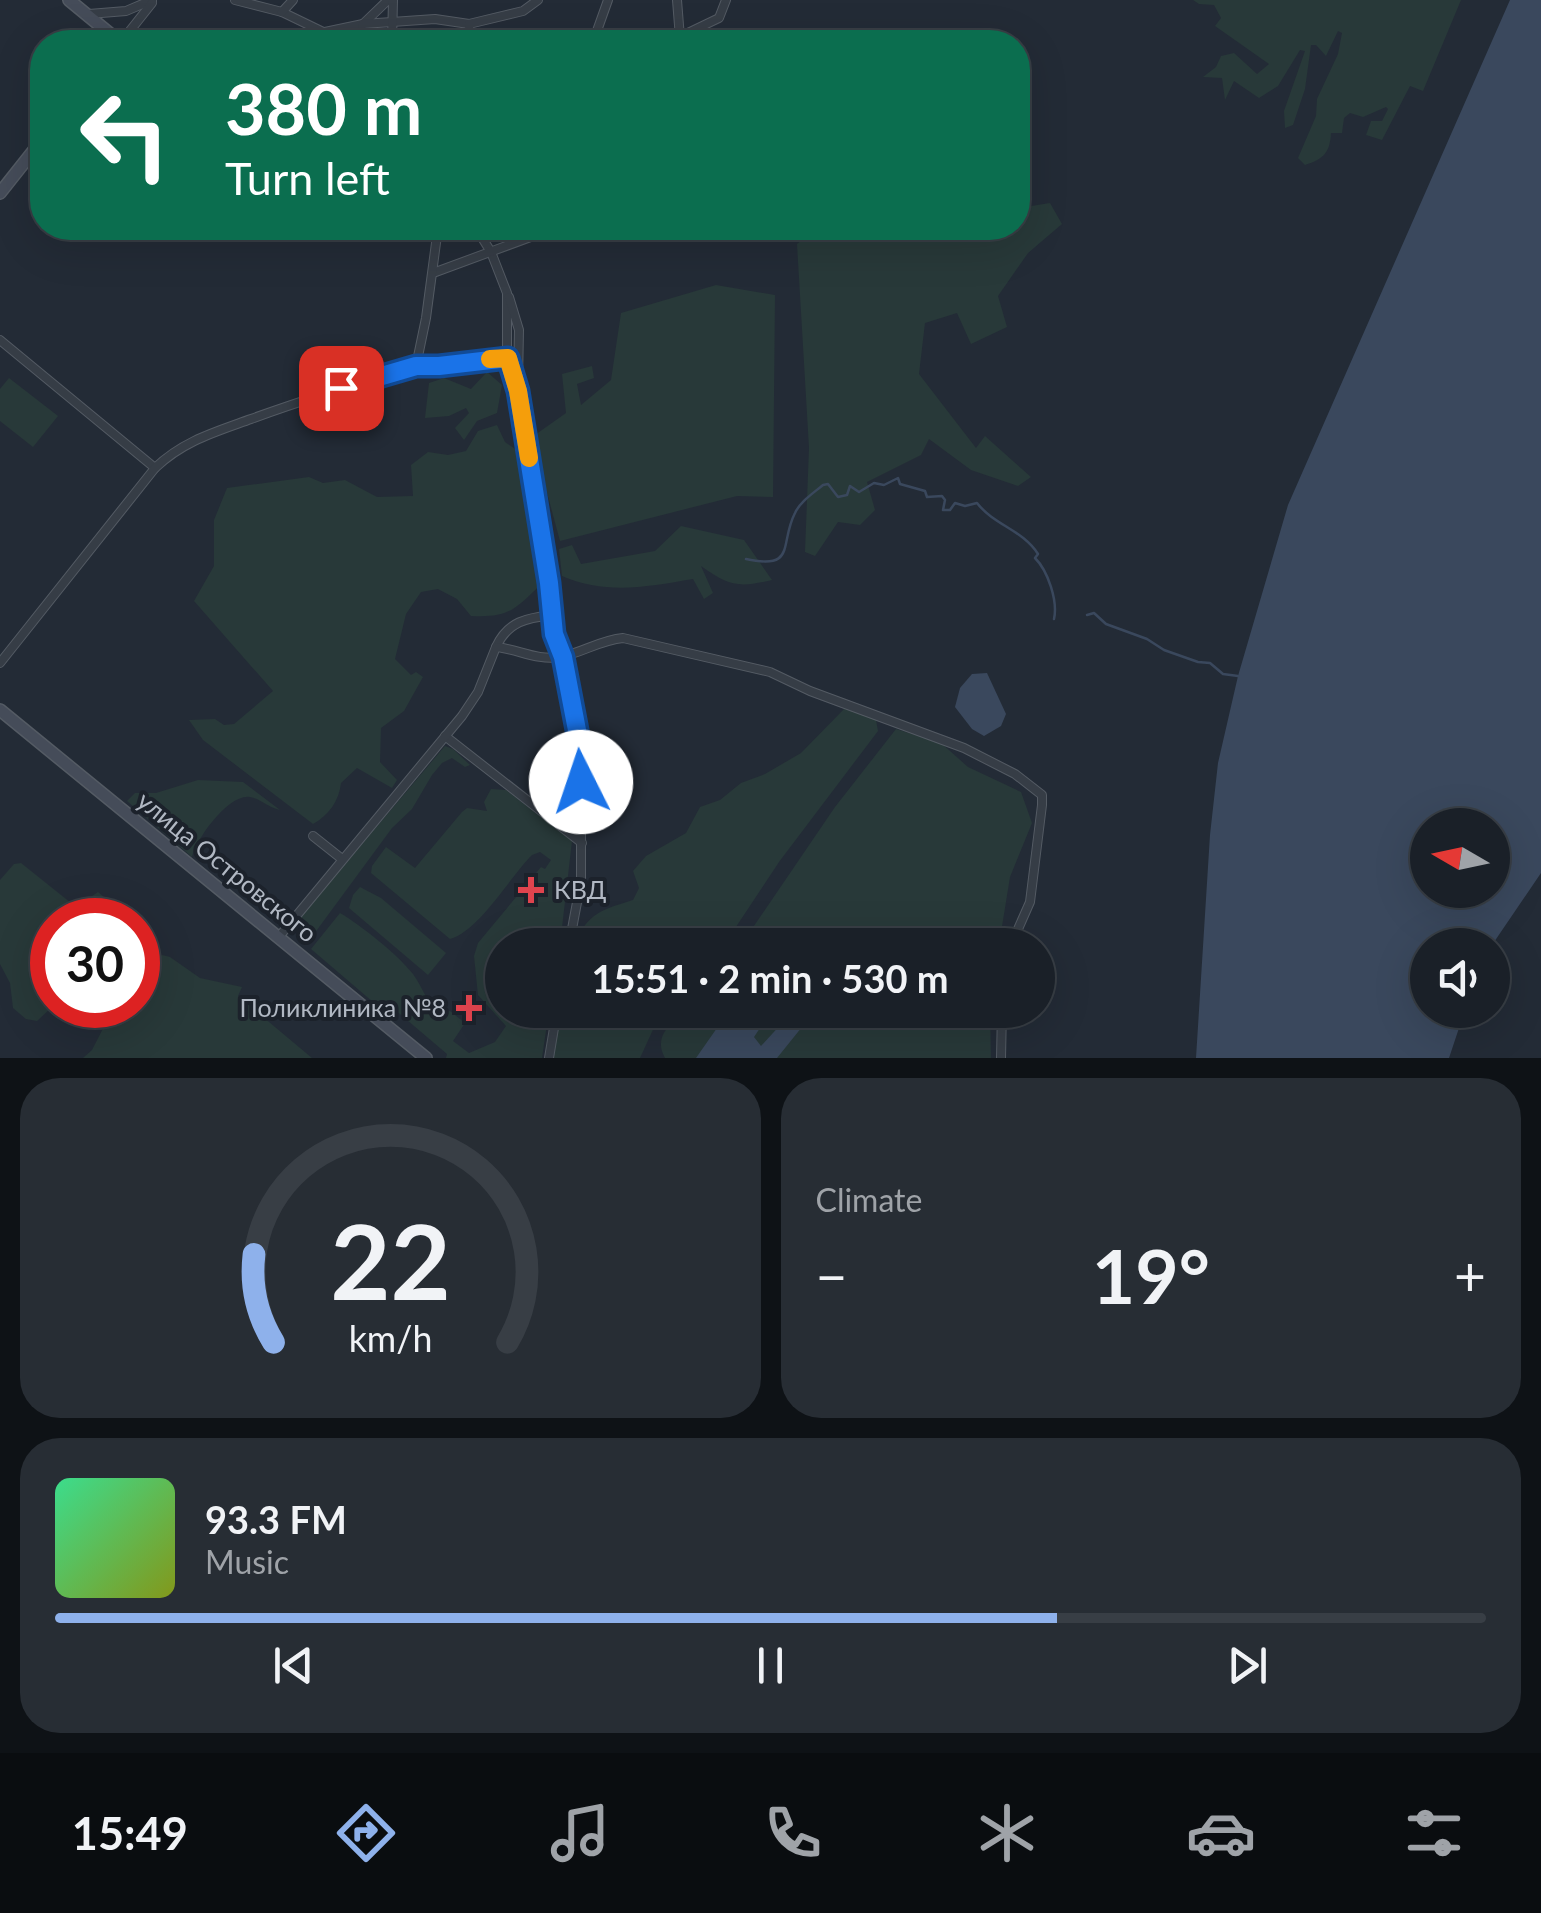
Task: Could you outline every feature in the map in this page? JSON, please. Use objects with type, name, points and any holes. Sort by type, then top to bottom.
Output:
[{"type":"main road","points":[[69,0],[106,30]]},
{"type":"main road","points":[[0,193],[30,155]]},
{"type":"main road","name":"улица Островского","points":[[0,710],[426,1058]]},
{"type":"street","points":[[87,14],[126,11],[153,0]]},
{"type":"street","points":[[129,30],[153,0]]},
{"type":"street","points":[[235,0],[282,12],[322,30]]},
{"type":"street","points":[[282,12],[294,0]]},
{"type":"street","points":[[390,0],[391,30]]},
{"type":"street","points":[[362,30],[363,24],[390,0]]},
{"type":"street","points":[[335,30],[391,20],[435,19],[469,24],[523,10],[538,0]]},
{"type":"street","points":[[597,30],[608,0]]},
{"type":"street","points":[[676,0],[679,30]]},
{"type":"street","points":[[696,30],[720,18],[726,0]]},
{"type":"street","points":[[469,24],[469,30]]},
{"type":"street","points":[[416,366],[437,240]]},
{"type":"street","points":[[433,273],[523,240]]},
{"type":"street","points":[[485,241],[519,330],[518,391]]},
{"type":"street","points":[[507,292],[508,358],[518,391],[554,634],[563,657],[581,751],[582,843],[572,928]]},
{"type":"street","points":[[0,340],[154,468]]},
{"type":"street","points":[[0,663],[154,468],[193,439],[416,366],[508,358]]},
{"type":"street","points":[[278,938],[478,692],[488,659],[513,624],[525,618],[552,616]]},
{"type":"street","points":[[496,646],[530,656],[563,657],[604,640],[623,638],[770,672],[820,695],[964,748],[1015,774],[1042,795],[1030,902],[1019,928]]},
{"type":"street","points":[[445,736],[582,843]]},
{"type":"street","points":[[313,836],[342,860]]},
{"type":"street","points":[[549,1058],[554,1028]]},
{"type":"street","points":[[1002,1028],[1002,1058]]},
{"type":"shaded area","points":[[1193,0],[1461,0],[1423,91],[1410,86],[1382,140],[1366,135],[1371,121],[1382,121],[1386,107],[1363,117],[1350,113],[1344,118],[1342,133],[1331,133],[1325,154],[1305,165],[1298,158],[1316,116],[1317,99],[1338,54],[1342,33],[1338,31],[1326,56],[1311,45],[1305,89],[1293,125],[1285,128],[1284,111],[1305,51],[1300,50],[1278,86],[1259,98],[1234,81],[1225,100],[1222,78],[1203,77],[1216,67],[1221,56],[1234,53],[1257,74],[1269,64],[1215,26],[1221,18],[1214,5]]},
{"type":"shaded area","points":[[1050,203],[1062,224],[1028,253],[998,296],[1007,327],[971,344],[957,313],[925,323],[919,374],[976,448],[985,436],[1031,477],[1018,486],[971,470],[929,439],[921,455],[867,482],[875,510],[860,525],[838,522],[815,556],[805,552],[809,448],[797,244],[802,240],[1030,240],[1030,206]]},
{"type":"shaded area","points":[[716,285],[775,295],[773,497],[737,496],[560,541],[532,437],[566,413],[562,374],[592,366],[594,378],[577,384],[581,405],[611,380],[621,313]]},
{"type":"shaded area","points":[[487,372],[502,385],[497,413],[477,421],[464,440],[455,428],[469,413],[466,408],[449,416],[425,418],[429,383],[444,378],[471,389]]},
{"type":"shaded area","points":[[9,378],[58,416],[33,447],[0,421],[0,389]]},
{"type":"shaded area","points":[[497,425],[505,442],[518,451],[544,582],[512,610],[485,616],[471,616],[457,599],[438,589],[421,592],[406,614],[395,659],[411,675],[416,672],[423,677],[404,711],[381,728],[380,762],[397,780],[392,788],[357,768],[341,783],[332,807],[313,824],[203,740],[189,720],[215,719],[224,725],[234,724],[273,691],[194,601],[214,566],[214,520],[227,488],[309,477],[323,483],[345,480],[377,497],[413,496],[411,465],[428,452],[448,455],[466,451],[478,431]]},
{"type":"shaded area","points":[[681,526],[744,540],[772,580],[734,584],[701,566],[713,593],[704,599],[693,579],[642,587],[610,587],[562,576],[559,549],[572,545],[581,564],[655,551]]},
{"type":"shaded area","points":[[845,708],[876,720],[878,731],[779,862],[735,928],[583,928],[597,914],[633,900],[639,888],[633,871],[646,856],[686,833],[700,807],[720,800],[741,783],[801,753]]},
{"type":"shaded area","points":[[896,729],[941,743],[968,767],[1021,792],[1032,823],[1010,877],[1002,928],[753,928],[835,807]]},
{"type":"shaded area","points":[[445,746],[470,765],[465,767],[452,758],[442,763],[412,809],[392,828],[314,934],[305,927],[301,931],[297,921]]},
{"type":"shaded area","points":[[198,780],[243,782],[280,810],[250,797],[233,802],[207,829],[192,857],[127,801],[135,793],[156,793]]},
{"type":"shaded area","points":[[491,789],[506,790],[572,841],[562,928],[490,928],[551,860],[540,852],[532,855],[472,926],[450,939],[371,873],[386,847],[415,868],[467,808],[487,811],[484,802]]},
{"type":"shaded area","points":[[21,863],[65,898],[30,898],[30,1020],[13,1008],[10,983],[0,964],[0,880],[14,864]]},
{"type":"shaded area","points":[[360,887],[381,898],[446,953],[428,975],[349,908]]},
{"type":"shaded area","points":[[340,913],[406,966],[438,1012],[450,1011],[465,1023],[453,1041],[469,1053],[495,1042],[505,1028],[546,1028],[542,1058],[446,1058],[447,1054],[387,1003],[373,1002],[311,949]]},
{"type":"shaded area","points":[[485,935],[485,1003],[478,995],[474,956]]},
{"type":"shaded area","points":[[160,956],[170,957],[200,978],[242,987],[238,996],[312,1058],[83,1058],[103,1028],[160,1028]]},
{"type":"shaded area","points":[[558,1028],[654,1028],[640,1058],[552,1058]]},
{"type":"shaded area","points":[[667,1028],[990,1028],[991,1058],[665,1058],[662,1038]]},
{"type":"water","points":[[1510,0],[1541,0],[1541,873],[1504,928],[1410,928],[1410,1028],[1459,1028],[1449,1058],[1196,1058],[1210,835],[1218,763],[1238,676],[1288,505]]},
{"type":"water","points":[[987,673],[1006,714],[1001,726],[984,736],[972,729],[955,707],[960,688],[972,674]]},
{"type":"water","points":[[717,1028],[760,1028],[754,1037],[761,1046],[778,1028],[801,1028],[777,1058],[696,1058]]},
{"type":"waterway","points":[[746,559],[773,561],[780,557],[797,509],[823,485],[828,484],[838,497],[847,495],[850,486],[859,492],[874,483],[884,485],[898,478],[900,484],[925,491],[927,497],[942,496],[943,510],[950,510],[955,503],[977,503],[1025,539],[1038,554],[1035,558],[1051,587],[1054,619]]},
{"type":"waterway","points":[[1087,615],[1094,613],[1106,624],[1147,639],[1164,650],[1210,663],[1223,674],[1238,676]]},
{"type":"slow traffic","points":[[490,359],[508,358],[518,391],[529,458]]},
{"type":"place","name":"КВД","points":[[531,890]]},
{"type":"place","name":"Поликлиника №8","points":[[469,1008]]},
{"type":"route","points":[[341,388],[416,366],[508,358],[518,391],[554,634],[573,704],[581,751],[581,782]]}]
